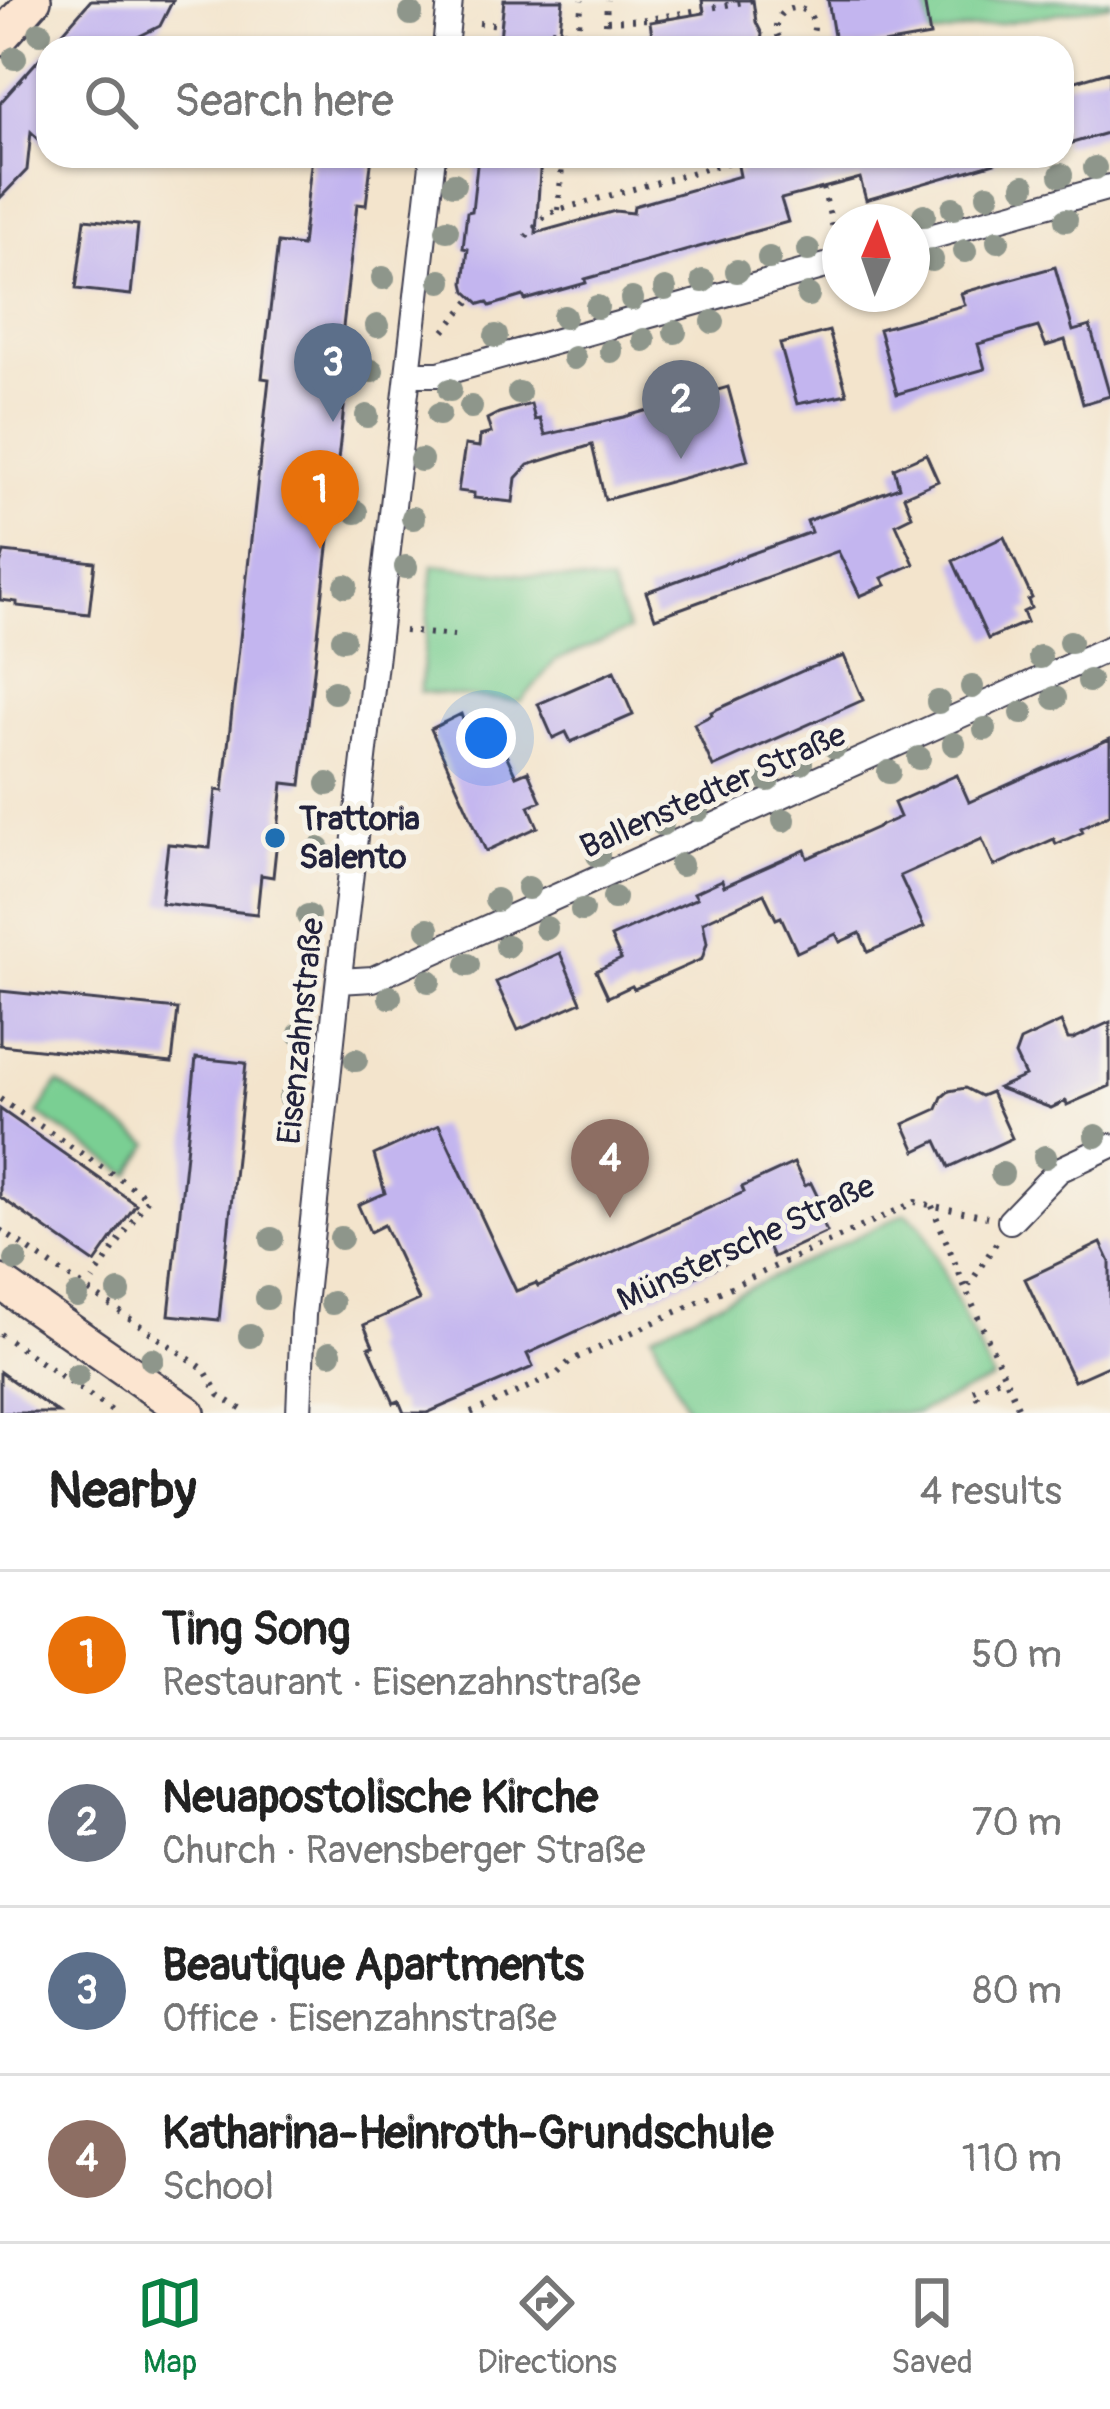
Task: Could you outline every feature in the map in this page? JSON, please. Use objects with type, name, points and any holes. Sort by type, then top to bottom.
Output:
[{"type":"street","points":[[446,36],[450,0]]},
{"type":"street","points":[[0,38],[31,1]]},
{"type":"street","name":"Eisenzahnstraße","points":[[298,1413],[303,1315],[432,168]]},
{"type":"street","points":[[930,237],[1110,187]]},
{"type":"street","points":[[410,374],[439,374],[822,256]]},
{"type":"street","name":"Ballenstedter Straße","points":[[339,981],[373,980],[1110,648]]},
{"type":"street","points":[[1010,1221],[1059,1170],[1110,1146]]},
{"type":"street","points":[[0,1282],[188,1413]]},
{"type":"path","points":[[550,30],[578,33],[582,0]]},
{"type":"path","points":[[606,36],[607,0]]},
{"type":"path","points":[[608,21],[754,0]]},
{"type":"path","points":[[664,1],[667,15]]},
{"type":"path","points":[[780,36],[776,22],[791,4],[807,12],[812,36]]},
{"type":"path","points":[[479,22],[502,25]]},
{"type":"path","points":[[558,210],[562,168]]},
{"type":"path","points":[[526,237],[547,214],[708,168]]},
{"type":"path","points":[[823,188],[827,204]]},
{"type":"path","points":[[444,331],[473,297]]},
{"type":"path","points":[[381,629],[454,636]]},
{"type":"path","points":[[0,1099],[148,1198],[93,1280]]},
{"type":"path","name":"Münstersche Straße","points":[[471,1413],[557,1374],[570,1360],[915,1202],[1010,1221]]},
{"type":"path","points":[[932,1206],[1021,1413]]},
{"type":"path","points":[[966,1290],[1010,1221]]},
{"type":"path","points":[[0,1230],[204,1370],[219,1395],[247,1413]]},
{"type":"path","points":[[0,1334],[115,1413]]},
{"type":"path","points":[[979,1399],[971,1391],[1004,1377]]},
{"type":"green space","points":[[924,0],[1110,0],[1110,4],[930,36]]},
{"type":"green space","points":[[433,565],[610,584],[629,630],[555,661],[521,702],[420,692]]},
{"type":"green space","points":[[58,1083],[150,1144],[130,1175],[38,1114]]},
{"type":"green space","points":[[906,1213],[922,1226],[993,1379],[916,1413],[689,1413],[652,1334]]},
{"type":"building","points":[[91,0],[173,0],[160,26],[140,36],[60,36]]},
{"type":"building","points":[[504,0],[563,0],[559,36],[500,36]]},
{"type":"building","points":[[702,0],[753,0],[762,36],[652,36],[650,22],[704,13]]},
{"type":"building","points":[[828,0],[924,0],[930,36],[834,36]]},
{"type":"building","points":[[36,62],[36,137],[31,132],[27,170],[0,198],[0,103]]},
{"type":"building","points":[[1110,71],[1110,132],[1074,142],[1074,82]]},
{"type":"building","points":[[311,168],[371,168],[366,205],[357,204],[334,406],[344,407],[301,785],[283,783],[273,877],[261,875],[257,914],[161,903],[168,844],[210,848],[216,790],[223,791],[269,379],[262,378],[278,243],[302,246]]},
{"type":"building","points":[[477,168],[540,168],[536,233],[615,211],[633,213],[634,206],[740,176],[738,168],[978,168],[866,200],[860,178],[781,199],[788,222],[585,279],[586,283],[490,306],[480,304],[464,283],[467,212],[472,211]]},
{"type":"building","points":[[85,219],[138,225],[131,295],[76,289]]},
{"type":"building","points":[[1055,267],[1073,331],[1090,326],[1110,396],[1083,404],[1065,340],[1046,346],[1038,327],[978,344],[985,369],[897,394],[879,329],[965,305],[961,293]]},
{"type":"building","points":[[829,331],[847,394],[797,404],[780,344]]},
{"type":"building","points":[[728,387],[748,460],[605,500],[592,445],[528,465],[516,478],[513,502],[474,498],[474,493],[458,491],[465,445],[479,447],[480,436],[491,433],[487,419],[499,413],[531,404],[545,435]]},
{"type":"building","points":[[926,454],[938,481],[904,496],[912,516],[896,524],[914,564],[882,578],[886,585],[860,596],[838,551],[655,618],[646,592],[811,532],[807,521],[899,487],[894,468]]},
{"type":"building","points":[[1004,537],[1032,598],[1028,600],[1031,608],[1023,612],[1027,622],[988,639],[953,561]]},
{"type":"building","points":[[4,552],[95,562],[89,614],[0,600]]},
{"type":"building","points":[[844,656],[863,700],[713,767],[694,724],[711,712]]},
{"type":"building","points":[[614,671],[633,715],[571,742],[566,732],[553,738],[538,704]]},
{"type":"building","points":[[461,714],[464,723],[487,714],[516,776],[528,771],[541,801],[529,806],[538,827],[486,851],[431,729]]},
{"type":"building","points":[[1110,739],[1110,814],[1081,828],[1083,832],[1056,844],[1054,839],[994,866],[982,839],[900,876],[924,927],[868,952],[860,933],[840,942],[836,934],[797,952],[764,894],[703,922],[707,943],[702,959],[608,997],[596,971],[621,959],[611,937],[697,898],[694,893],[722,880],[724,886],[805,850],[808,858],[900,817],[894,803],[957,775],[969,802]]},
{"type":"building","points":[[560,953],[581,1002],[518,1030],[496,982]]},
{"type":"building","points":[[0,991],[178,1009],[172,1063],[0,1045]]},
{"type":"building","points":[[1061,1022],[1068,1039],[1073,1039],[1110,1022],[1110,1086],[1051,1108],[998,1088],[1025,1076],[1015,1055],[1020,1041]]},
{"type":"building","points":[[196,1058],[246,1063],[219,1320],[169,1315]]},
{"type":"building","points":[[965,1088],[981,1096],[991,1092],[1012,1138],[949,1167],[937,1141],[916,1151],[904,1124],[937,1109],[949,1091]]},
{"type":"building","points":[[0,1109],[136,1204],[95,1263],[0,1197]]},
{"type":"building","points":[[439,1125],[516,1291],[538,1286],[744,1192],[742,1187],[794,1163],[805,1186],[811,1183],[827,1216],[821,1219],[827,1232],[773,1257],[767,1244],[527,1354],[533,1367],[427,1413],[404,1413],[399,1401],[394,1403],[364,1325],[419,1300],[384,1225],[370,1232],[358,1205],[385,1193],[374,1155]]},
{"type":"building","points":[[1101,1243],[1110,1262],[1110,1365],[1074,1381],[1025,1279]]},
{"type":"building","points":[[0,1372],[58,1413],[0,1413]]},
{"type":"place","name":"Beautique Apartments","points":[[333,422]]},
{"type":"place","name":"Neuapostolische Kirche","points":[[681,459]]},
{"type":"place","name":"Ting Song","points":[[320,549]]},
{"type":"place","name":"Trattoria Salento","points":[[275,838]]},
{"type":"place","name":"Katharina-Heinroth-Grundschule","points":[[610,1218]]}]
